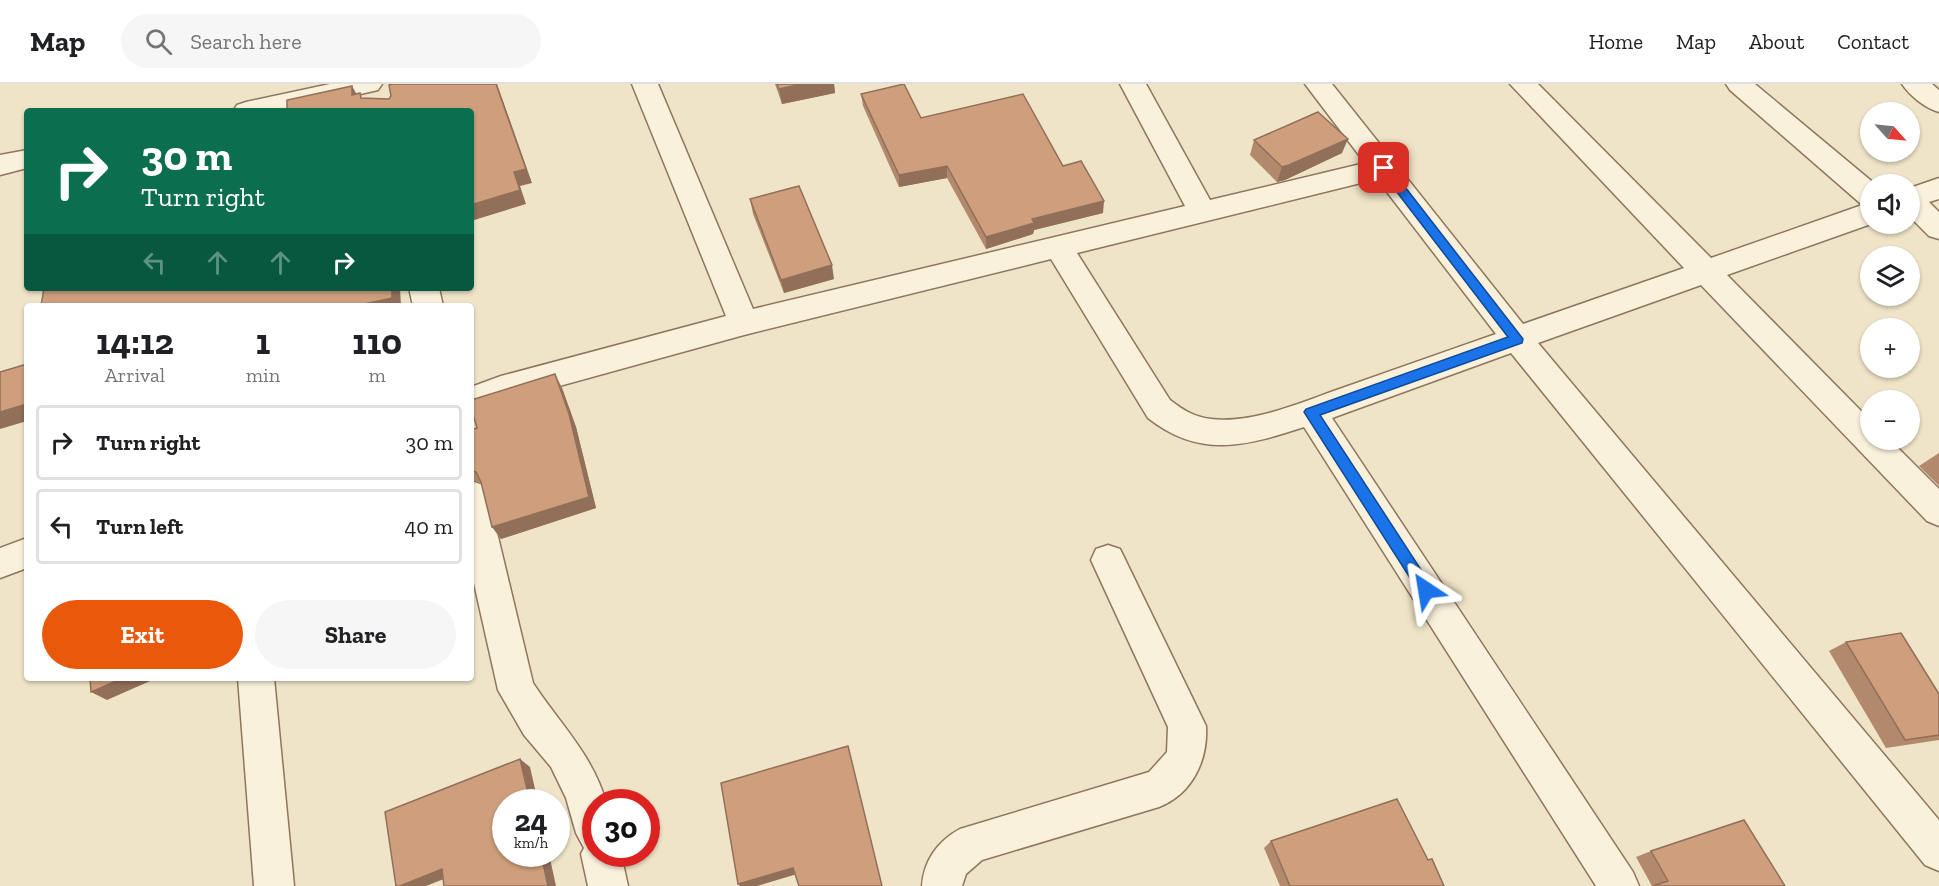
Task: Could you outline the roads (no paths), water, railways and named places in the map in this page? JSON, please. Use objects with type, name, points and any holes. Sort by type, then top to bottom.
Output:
[{"type":"street","points":[[645,84],[744,323]]},
{"type":"street","points":[[1133,84],[1202,211]]},
{"type":"street","points":[[1318,84],[1517,339],[1939,851]]},
{"type":"street","points":[[1523,84],[1939,511]]},
{"type":"street","points":[[1739,84],[1860,187]]},
{"type":"street","points":[[1915,84],[1939,103]]},
{"type":"street","points":[[265,108],[377,90]]},
{"type":"street","points":[[0,165],[24,160]]},
{"type":"street","points":[[474,399],[501,389],[744,323],[1384,168]]},
{"type":"street","points":[[1920,196],[1939,188]]},
{"type":"street","points":[[1920,210],[1939,229]]},
{"type":"street","points":[[1058,246],[1159,409],[1169,419],[1191,429],[1217,434],[1242,432],[1311,412],[1860,217]]},
{"type":"street","points":[[1311,412],[1618,886]]},
{"type":"street","points":[[474,508],[516,690],[537,723],[564,754],[582,789]]},
{"type":"street","points":[[0,563],[24,554]]},
{"type":"street","points":[[942,886],[947,867],[955,856],[974,843],[1159,788],[1170,781],[1179,770],[1187,753],[1189,741],[1187,726],[1108,560]]},
{"type":"street","points":[[256,681],[274,886]]},
{"type":"street","points":[[604,867],[608,886]]}]
